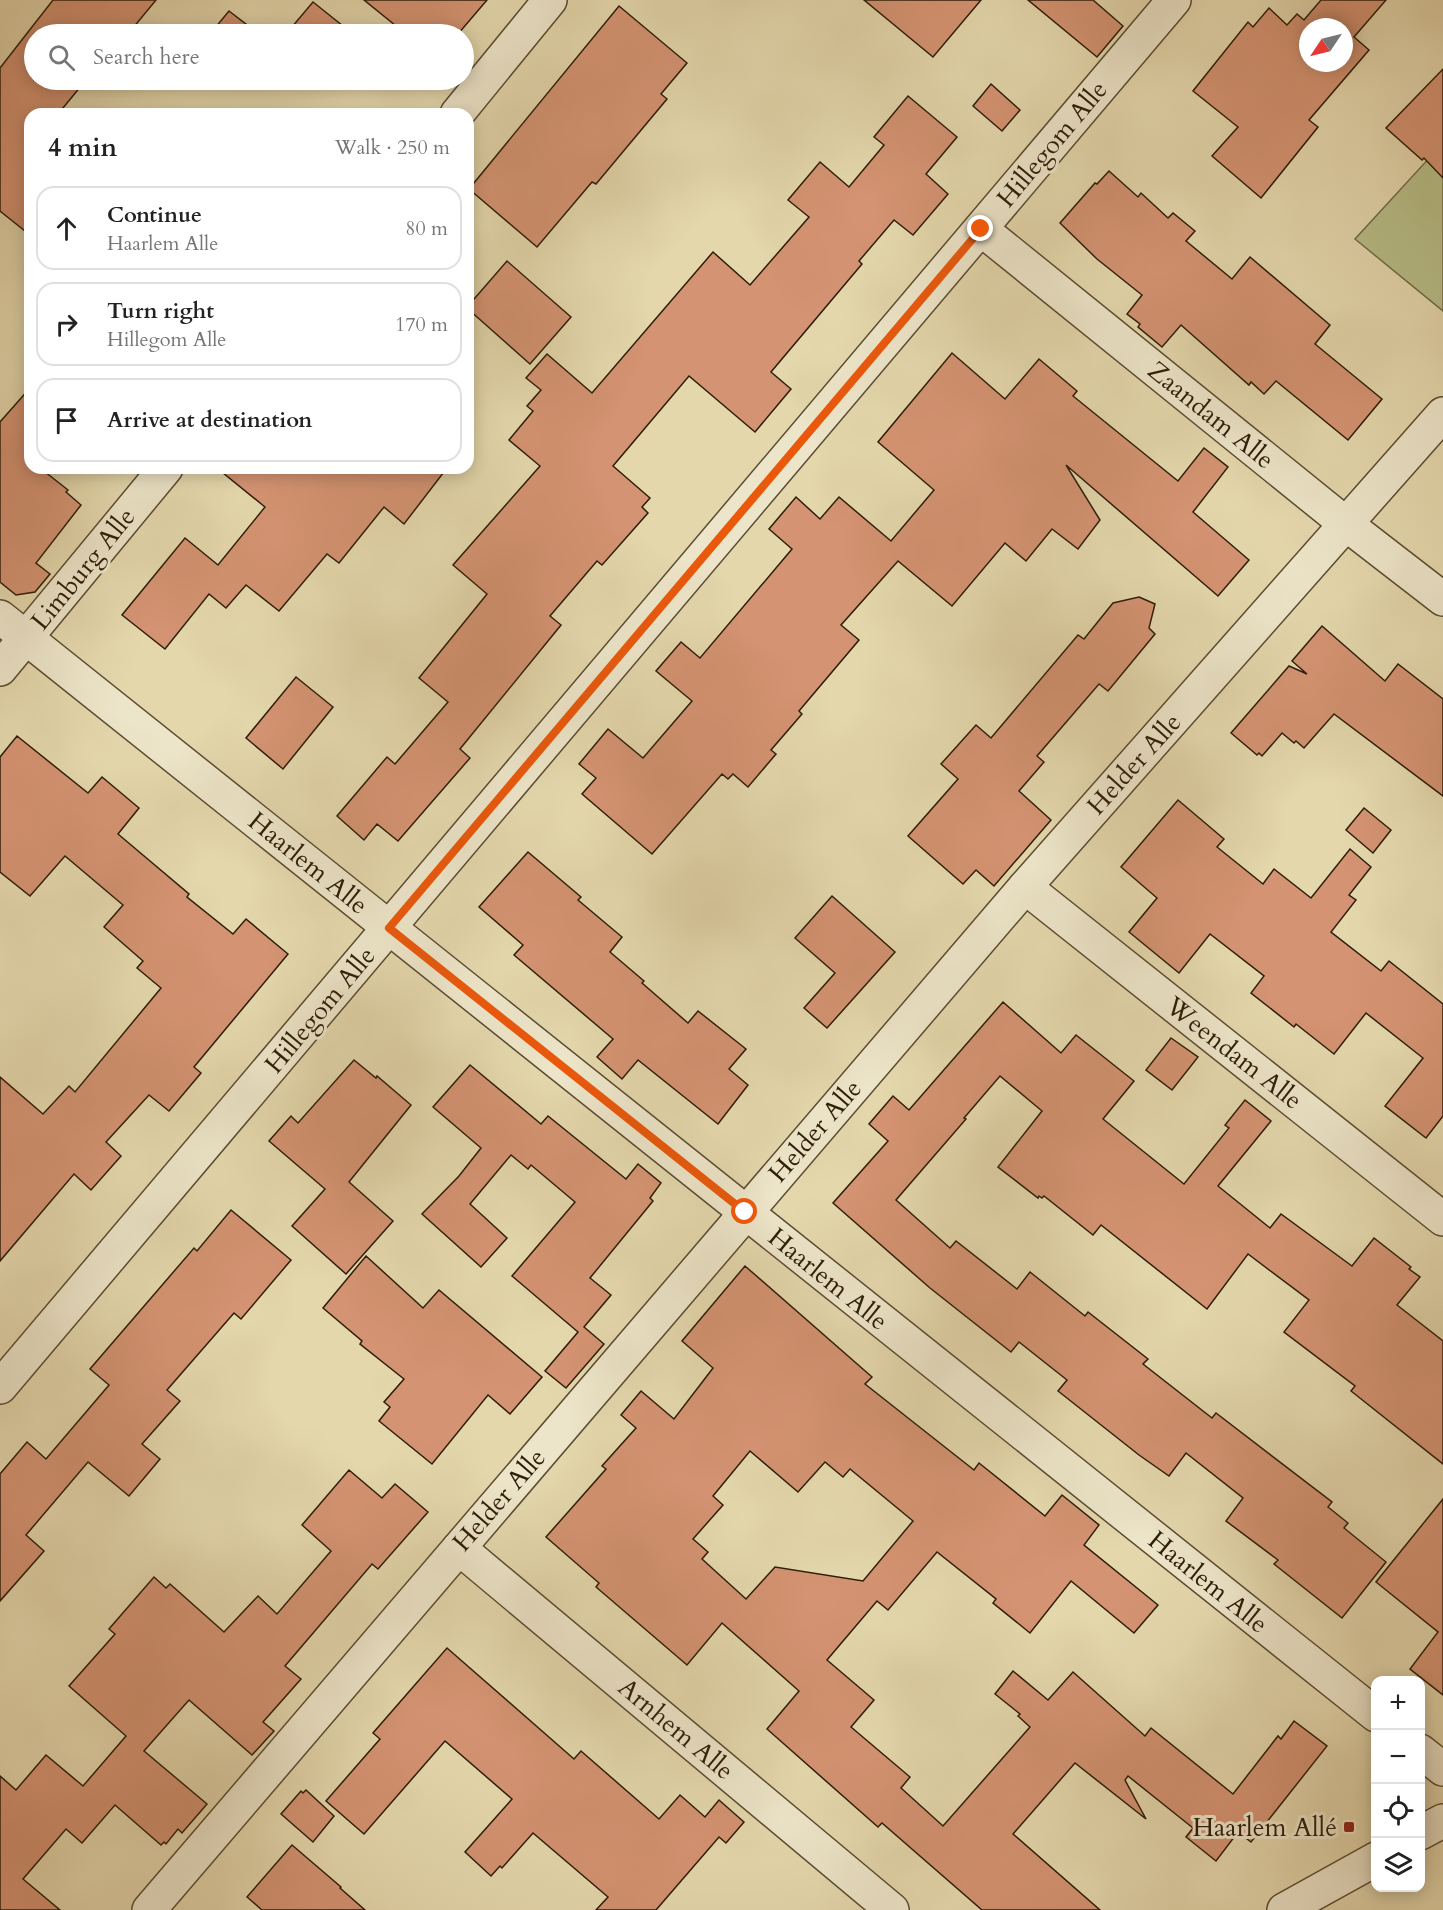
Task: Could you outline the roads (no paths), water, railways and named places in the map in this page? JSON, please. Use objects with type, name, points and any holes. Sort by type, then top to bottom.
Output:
[{"type":"street","points":[[462,108],[550,0]]},
{"type":"street","name":"Hillegom Alle","points":[[0,1387],[1174,0]]},
{"type":"street","name":"Zaandam Alle","points":[[981,229],[1346,524],[1443,599]]},
{"type":"street","name":"Helder Alle","points":[[161,1906],[459,1548],[1025,886],[1443,414]]},
{"type":"street","name":"Limburg Alle","points":[[0,669],[161,474]]},
{"type":"street","name":"Haarlem Alle","points":[[0,617],[1371,1711]]},
{"type":"street","name":"Weendam Alle","points":[[1025,886],[1443,1219]]},
{"type":"street","name":"Arnhem Alle","points":[[459,1548],[892,1910]]},
{"type":"street","points":[[1425,1755],[1443,1769]]},
{"type":"street","points":[[1425,1830],[1443,1821]]},
{"type":"street","points":[[1284,1910],[1371,1862]]},
{"type":"place","name":"Haarlem Allé","points":[[1349,1827]]}]
